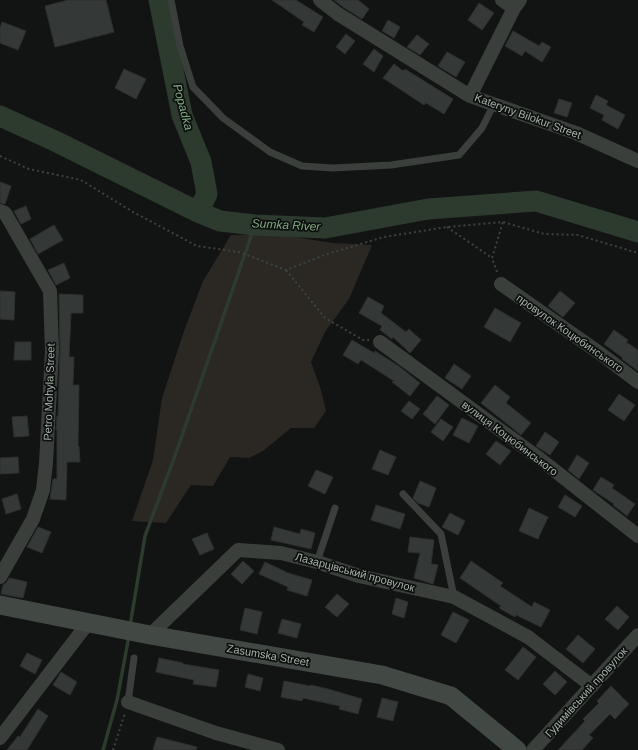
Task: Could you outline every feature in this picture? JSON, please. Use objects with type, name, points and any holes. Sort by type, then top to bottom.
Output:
[{"type":"street","name":"Kateryny Bilokur Street","points":[[320,0],[338,14],[470,96],[576,133],[638,161]]},
{"type":"street","points":[[470,96],[517,4],[502,0]]},
{"type":"street","name":"Petro Mohyla Street","points":[[0,211],[5,213],[50,291],[52,351],[46,463],[43,490],[33,519],[0,577]]},
{"type":"street","name":"провулок Коцюбинського","points":[[501,284],[601,354],[638,382]]},
{"type":"street","name":"вулиця Коцюбинського","points":[[380,342],[540,459],[638,536]]},
{"type":"street","name":"Лазарцівський провулок","points":[[144,634],[238,550],[281,553],[317,562],[359,576],[454,597],[528,637],[592,686]]},
{"type":"street","name":"Zasumska Street","points":[[0,605],[144,634],[374,673],[451,696],[516,750]]},
{"type":"street","points":[[0,738],[88,623]]},
{"type":"street","name":"Гудимівський провулок","points":[[533,750],[638,635]]},
{"type":"street","points":[[128,702],[216,733],[278,750]]},
{"type":"lane","points":[[171,0],[180,46],[192,87],[223,118],[270,152],[302,166],[334,168],[391,165],[458,155],[482,128],[494,104]]},
{"type":"lane","points":[[403,494],[441,534],[454,597]]},
{"type":"lane","points":[[317,562],[335,508]]},
{"type":"lane","points":[[128,702],[134,658]]},
{"type":"path","points":[[0,156],[29,169],[81,180],[133,212],[197,246],[239,252],[286,270],[325,318],[363,340],[380,342]]},
{"type":"path","points":[[286,270],[327,254],[384,238],[447,227],[503,222],[544,234],[578,235],[638,253]]},
{"type":"path","points":[[501,284],[492,258],[503,222]]},
{"type":"path","points":[[447,227],[492,258]]},
{"type":"path","points":[[113,750],[128,702]]},
{"type":"shaded area","points":[[231,235],[283,235],[332,243],[372,245],[349,299],[325,332],[311,362],[321,390],[326,411],[314,428],[291,428],[263,451],[249,458],[230,457],[213,486],[191,485],[166,523],[132,521],[153,460],[162,398],[184,331],[203,281]]},
{"type":"building","points":[[68,0],[106,0],[114,32],[55,47],[45,6]]},
{"type":"building","points":[[272,0],[296,0],[323,17],[314,32],[302,25],[304,22]]},
{"type":"building","points":[[334,0],[358,0],[369,9],[362,19]]},
{"type":"building","points":[[479,3],[494,13],[482,30],[468,20]]},
{"type":"building","points":[[388,20],[400,27],[394,38],[382,31]]},
{"type":"building","points":[[2,22],[26,31],[18,50],[0,43],[0,28]]},
{"type":"building","points":[[513,31],[539,46],[542,42],[551,47],[542,62],[525,51],[522,56],[505,46]]},
{"type":"building","points":[[346,34],[355,41],[345,54],[336,47]]},
{"type":"building","points":[[417,35],[429,44],[420,55],[407,47]]},
{"type":"building","points":[[374,49],[383,56],[374,72],[363,64]]},
{"type":"building","points":[[447,52],[465,62],[456,77],[438,66]]},
{"type":"building","points":[[394,64],[403,71],[405,69],[453,99],[444,114],[426,103],[424,105],[383,78]]},
{"type":"building","points":[[124,69],[146,79],[136,99],[115,88]]},
{"type":"building","points":[[596,95],[608,101],[606,105],[625,115],[618,129],[602,120],[604,115],[590,108]]},
{"type":"building","points":[[559,99],[572,103],[567,117],[554,113]]},
{"type":"building","points":[[0,182],[11,186],[5,204],[0,203]]},
{"type":"building","points":[[26,206],[31,219],[21,224],[14,211]]},
{"type":"building","points":[[54,225],[63,240],[38,254],[30,239]]},
{"type":"building","points":[[64,263],[70,278],[56,285],[48,270]]},
{"type":"building","points":[[0,291],[15,292],[14,320],[0,319]]},
{"type":"building","points":[[560,291],[575,303],[563,317],[548,306]]},
{"type":"building","points":[[59,294],[83,295],[83,313],[71,313],[69,357],[74,357],[73,385],[79,385],[78,446],[80,462],[67,462],[66,500],[50,499],[53,479],[57,479],[56,430],[58,416],[60,351]]},
{"type":"building","points":[[368,297],[384,306],[381,313],[406,332],[409,329],[421,340],[410,353],[393,337],[392,339],[380,330],[382,326],[359,313]]},
{"type":"building","points":[[495,308],[521,323],[510,342],[484,327]]},
{"type":"building","points":[[614,330],[628,340],[626,342],[638,350],[638,371],[604,344]]},
{"type":"building","points":[[352,340],[374,353],[375,351],[400,367],[420,383],[410,396],[392,382],[394,381],[361,360],[358,364],[343,355]]},
{"type":"building","points":[[15,342],[31,342],[31,360],[14,360]]},
{"type":"building","points":[[454,364],[471,376],[462,389],[445,378]]},
{"type":"building","points":[[495,385],[510,397],[506,403],[531,423],[521,435],[481,403]]},
{"type":"building","points":[[619,394],[635,405],[624,421],[608,410]]},
{"type":"building","points":[[437,396],[449,405],[435,424],[423,414]]},
{"type":"building","points":[[409,401],[420,409],[412,419],[401,411]]},
{"type":"building","points":[[27,416],[29,436],[14,437],[12,417]]},
{"type":"building","points":[[462,418],[478,426],[469,443],[453,435]]},
{"type":"building","points":[[441,419],[453,427],[443,441],[431,432]]},
{"type":"building","points":[[545,432],[559,442],[550,455],[536,446]]},
{"type":"building","points":[[496,441],[511,451],[500,465],[486,454]]},
{"type":"building","points":[[380,450],[396,457],[388,475],[372,469]]},
{"type":"building","points":[[577,455],[589,463],[579,479],[568,470]]},
{"type":"building","points":[[18,457],[19,473],[0,474],[0,458]]},
{"type":"building","points":[[316,470],[333,477],[325,494],[308,486]]},
{"type":"building","points":[[601,477],[614,485],[612,488],[635,504],[627,516],[613,505],[614,504],[593,490]]},
{"type":"building","points":[[420,481],[436,488],[429,507],[418,503],[413,498]]},
{"type":"building","points":[[17,494],[21,509],[6,514],[2,499]]},
{"type":"building","points":[[565,495],[582,506],[575,517],[558,507]]},
{"type":"building","points":[[376,505],[405,514],[400,529],[371,520]]},
{"type":"building","points":[[529,508],[548,517],[538,539],[519,531]]},
{"type":"building","points":[[450,513],[465,521],[458,535],[442,527]]},
{"type":"building","points":[[38,527],[51,532],[42,553],[27,547]]},
{"type":"building","points":[[274,527],[300,534],[301,529],[315,533],[311,549],[271,540]]},
{"type":"building","points":[[207,533],[214,549],[200,555],[192,539]]},
{"type":"building","points":[[410,537],[434,540],[431,564],[438,565],[433,584],[414,578],[420,553],[408,552]]},
{"type":"building","points":[[243,561],[254,571],[242,584],[231,574]]},
{"type":"building","points":[[471,561],[503,583],[500,586],[532,607],[534,602],[550,610],[541,627],[516,615],[515,617],[499,608],[501,606],[460,578]]},
{"type":"building","points":[[265,562],[288,573],[312,580],[307,596],[287,590],[288,587],[259,574]]},
{"type":"building","points":[[9,578],[27,582],[23,598],[1,594],[3,585]]},
{"type":"building","points":[[337,594],[349,604],[337,617],[325,607]]},
{"type":"building","points":[[396,598],[408,602],[404,618],[392,614]]},
{"type":"building","points":[[617,606],[629,617],[618,630],[605,619]]},
{"type":"building","points":[[245,608],[262,612],[257,634],[240,630]]},
{"type":"building","points":[[453,612],[469,620],[456,643],[441,635]]},
{"type":"building","points":[[282,619],[301,624],[297,638],[278,633]]},
{"type":"building","points":[[578,635],[595,649],[583,663],[566,649]]},
{"type":"building","points":[[523,647],[536,657],[518,680],[505,670]]},
{"type":"building","points":[[27,653],[42,660],[35,674],[20,666]]},
{"type":"building","points":[[159,658],[219,670],[216,687],[193,684],[194,680],[156,672]]},
{"type":"building","points":[[555,671],[567,682],[555,695],[543,684]]},
{"type":"building","points":[[61,672],[77,682],[70,695],[53,685]]},
{"type":"building","points":[[248,674],[263,678],[260,691],[245,687]]},
{"type":"building","points":[[284,681],[311,685],[362,699],[358,714],[339,709],[340,706],[303,698],[302,701],[281,697]]},
{"type":"building","points":[[611,686],[629,704],[615,719],[610,714],[589,735],[593,738],[582,750],[558,750],[585,721],[583,719],[599,703],[597,701]]},
{"type":"building","points":[[382,698],[398,702],[393,721],[377,717]]},
{"type":"building","points":[[38,709],[48,716],[27,750],[7,750],[18,736],[20,737]]},
{"type":"building","points":[[157,737],[197,747],[196,750],[153,750]]},
{"type":"waterway","name":"Popadka","points":[[159,0],[182,115],[201,162],[207,194],[198,212]]},
{"type":"waterway","name":"Sumka River","points":[[0,116],[55,141],[198,212],[220,221],[255,225],[325,228],[428,209],[536,201],[638,232]]},
{"type":"waterway","points":[[130,626],[145,536],[176,453],[255,225]]},
{"type":"waterway","points":[[103,750],[117,700],[129,636]]}]
